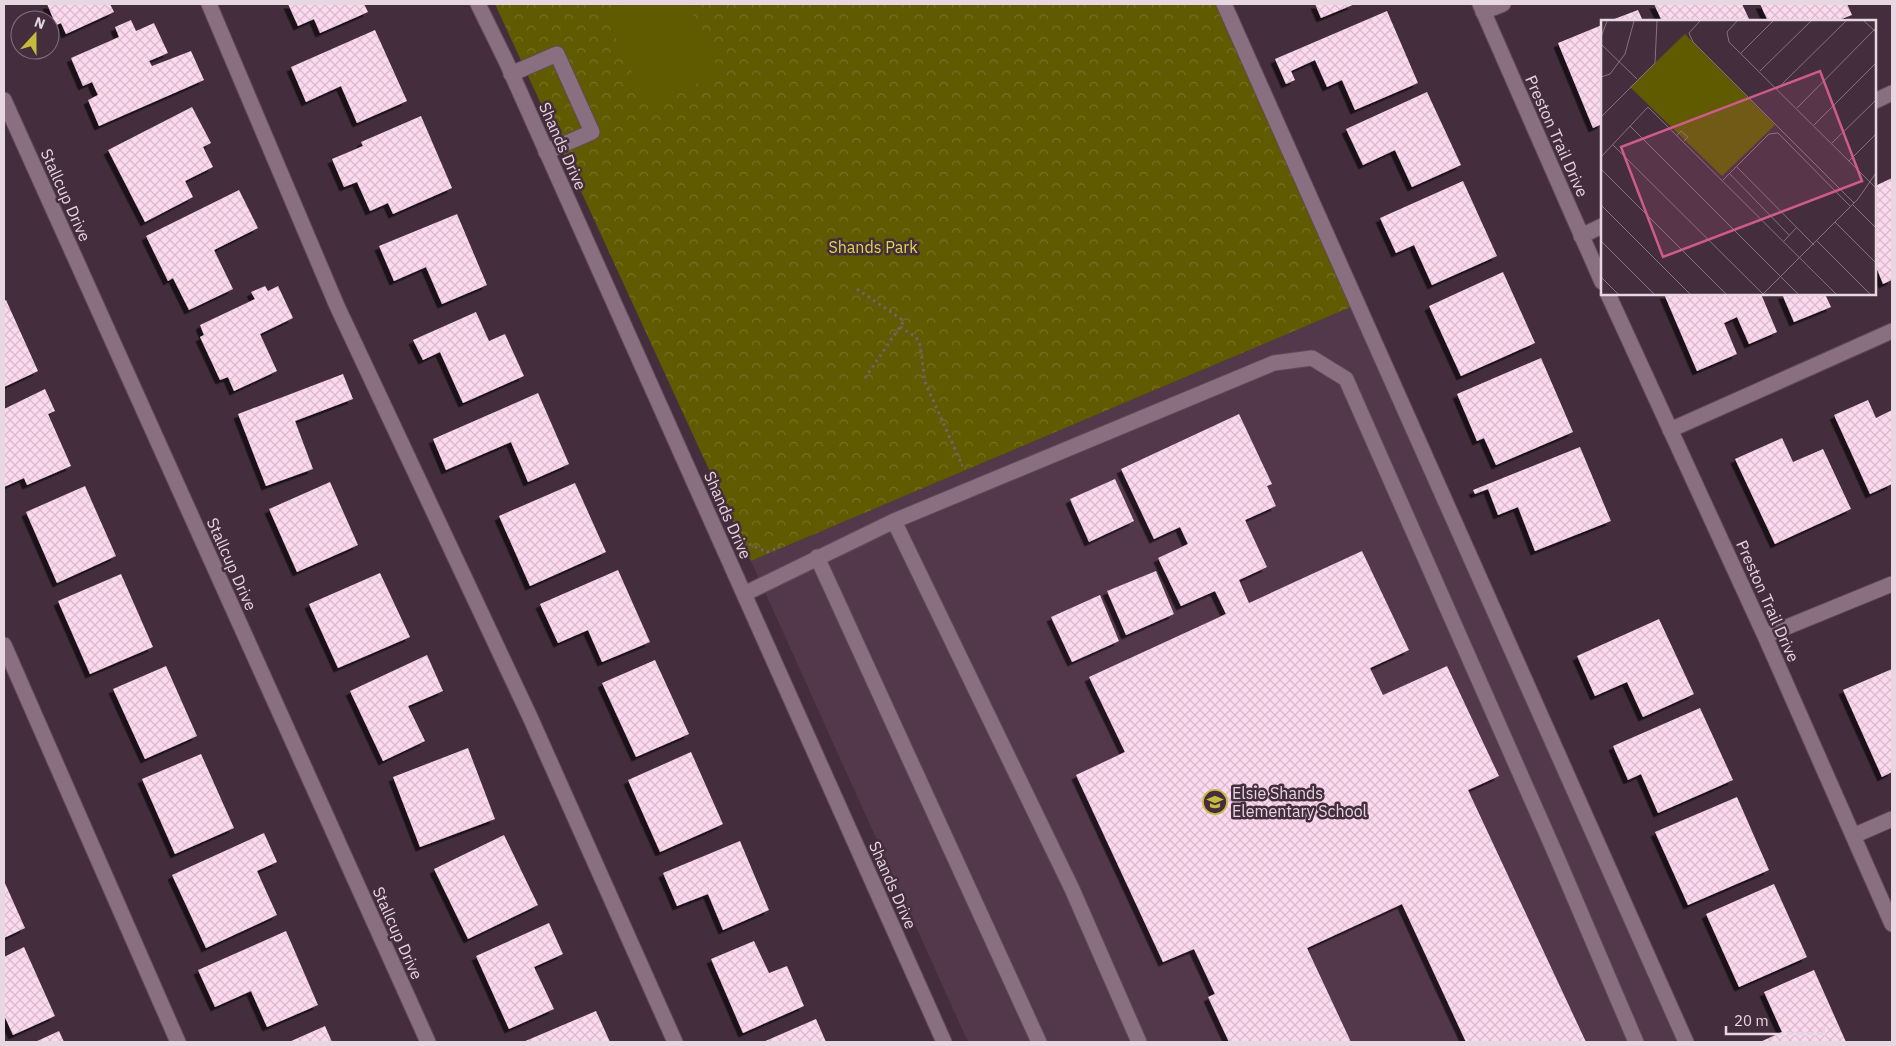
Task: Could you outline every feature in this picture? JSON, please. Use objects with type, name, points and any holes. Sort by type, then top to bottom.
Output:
[{"type":"street","points":[[209,4],[337,306],[525,708],[675,1042]]},
{"type":"street","name":"Shands Drive","points":[[478,4],[944,1042]]},
{"type":"street","points":[[1224,4],[1686,1042]]},
{"type":"street","points":[[1482,8],[1503,4]]},
{"type":"street","name":"Preston Trail Drive","points":[[1482,8],[1601,280]]},
{"type":"street","points":[[511,74],[557,54],[588,123],[592,132],[546,152]]},
{"type":"street","points":[[1876,101],[1892,93]]},
{"type":"street","name":"Stallcup Drive","points":[[4,100],[428,1042]]},
{"type":"street","points":[[1581,236],[1601,226]]},
{"type":"street","name":"Preston Trail Drive","points":[[1608,295],[1765,636],[1892,924]]},
{"type":"street","points":[[1670,430],[1892,331]]},
{"type":"street","points":[[744,594],[894,521],[1274,363],[1312,358],[1346,379],[1556,854],[1636,1042]]},
{"type":"street","points":[[894,521],[1072,889],[1139,1042]]},
{"type":"street","points":[[817,557],[1039,1042]]},
{"type":"street","points":[[1765,636],[1892,584]]},
{"type":"street","points":[[4,646],[178,1042]]},
{"type":"street","points":[[1853,836],[1892,819]]},
{"type":"path","points":[[857,290],[904,321],[865,378]]},
{"type":"path","points":[[900,327],[916,337],[920,345],[925,382],[962,464],[953,469]]},
{"type":"path","points":[[746,538],[749,544],[767,552],[782,546]]},
{"type":"shaded area","name":"Elsie Shands Elementary School","points":[[1351,307],[1677,1042],[968,1042],[751,561]]},
{"type":"green space","name":"Shands Park","points":[[495,4],[1217,4],[1351,307],[751,561]]},
{"type":"green space","points":[[624,4],[689,4],[720,73],[647,106],[604,12]]},
{"type":"building","points":[[47,4],[110,4],[114,12],[66,34],[60,23],[60,10],[50,10]]},
{"type":"building","points":[[288,4],[364,4],[368,12],[320,33],[314,19],[298,26]]},
{"type":"building","points":[[1315,4],[1355,4],[1321,18]]},
{"type":"building","points":[[1654,4],[1742,4],[1750,20],[1662,20]]},
{"type":"building","points":[[1760,4],[1847,4],[1852,15],[1839,20],[1768,20]]},
{"type":"building","points":[[1638,10],[1643,20],[1612,20]]},
{"type":"building","points":[[1387,11],[1418,83],[1355,110],[1342,80],[1327,87],[1315,60],[1291,71],[1295,80],[1286,84],[1275,59]]},
{"type":"building","points":[[131,20],[136,31],[154,23],[168,53],[149,61],[152,66],[191,51],[204,80],[99,126],[88,100],[98,95],[92,82],[83,86],[71,58],[119,37],[115,27]]},
{"type":"building","points":[[1601,25],[1601,124],[1593,128],[1558,43]]},
{"type":"building","points":[[375,30],[407,101],[357,123],[341,86],[306,102],[291,67]]},
{"type":"building","points":[[1427,92],[1461,165],[1412,187],[1395,150],[1363,165],[1346,129]]},
{"type":"building","points":[[192,107],[211,143],[203,147],[213,167],[185,181],[193,197],[145,222],[108,150]]},
{"type":"building","points":[[421,116],[452,188],[393,214],[388,203],[370,211],[357,182],[344,187],[332,159],[363,146],[361,142]]},
{"type":"building","points":[[1892,178],[1892,280],[1883,284],[1876,266],[1876,186]]},
{"type":"building","points":[[1463,181],[1497,256],[1432,285],[1414,245],[1396,253],[1380,218]]},
{"type":"building","points":[[239,190],[258,228],[214,250],[233,289],[189,310],[173,278],[168,281],[146,236]]},
{"type":"building","points":[[457,214],[487,285],[442,304],[426,267],[394,281],[379,246]]},
{"type":"building","points":[[1503,272],[1535,343],[1461,376],[1429,306]]},
{"type":"building","points":[[265,286],[268,291],[278,286],[293,318],[260,334],[277,371],[234,391],[228,377],[220,380],[200,337],[204,335],[200,325],[255,299],[251,292]]},
{"type":"building","points":[[1664,295],[1761,295],[1777,332],[1749,344],[1737,317],[1724,323],[1737,354],[1697,371]]},
{"type":"building","points":[[1782,295],[1825,295],[1831,307],[1794,322]]},
{"type":"building","points":[[6,300],[38,371],[4,387],[4,301]]},
{"type":"building","points":[[476,312],[489,341],[505,334],[524,376],[463,403],[440,352],[423,360],[413,340]]},
{"type":"building","points":[[1541,358],[1573,432],[1496,465],[1484,438],[1477,441],[1457,394]]},
{"type":"building","points":[[343,374],[353,399],[295,421],[313,469],[266,486],[238,414]]},
{"type":"building","points":[[45,389],[55,411],[48,414],[71,466],[27,485],[24,478],[4,487],[4,409]]},
{"type":"building","points":[[538,393],[569,464],[528,482],[511,442],[446,470],[433,439]]},
{"type":"building","points":[[1868,400],[1876,418],[1892,410],[1892,484],[1870,494],[1834,415]]},
{"type":"building","points":[[1239,414],[1272,484],[1267,486],[1276,506],[1245,520],[1267,567],[1239,580],[1249,603],[1362,551],[1409,650],[1370,668],[1383,695],[1447,666],[1499,776],[1468,790],[1586,1042],[1466,1042],[1402,904],[1307,948],[1351,1042],[1229,1042],[1208,997],[1215,994],[1194,949],[1163,962],[1076,775],[1125,752],[1089,677],[1226,614],[1215,591],[1181,606],[1158,558],[1188,544],[1180,527],[1154,539],[1121,469]]},
{"type":"building","points":[[1782,438],[1793,462],[1823,449],[1851,509],[1775,544],[1735,459]]},
{"type":"building","points":[[1580,447],[1611,521],[1535,551],[1518,507],[1498,515],[1488,489],[1475,494],[1473,490]]},
{"type":"building","points":[[1115,479],[1134,521],[1089,542],[1070,499]]},
{"type":"building","points":[[330,482],[358,545],[297,572],[269,509]]},
{"type":"building","points":[[575,483],[606,552],[530,586],[499,516]]},
{"type":"building","points":[[85,486],[116,556],[57,583],[26,512]]},
{"type":"building","points":[[618,570],[650,642],[602,662],[588,630],[558,643],[540,604]]},
{"type":"building","points":[[1156,571],[1174,614],[1126,635],[1107,591]]},
{"type":"building","points":[[380,573],[410,637],[338,668],[309,604]]},
{"type":"building","points":[[121,574],[153,647],[90,674],[58,601]]},
{"type":"building","points":[[1100,595],[1119,641],[1072,662],[1051,617]]},
{"type":"building","points":[[1659,619],[1694,694],[1643,717],[1627,682],[1595,696],[1577,656]]},
{"type":"building","points":[[427,655],[443,691],[408,706],[425,741],[383,761],[350,691]]},
{"type":"building","points":[[655,660],[689,734],[636,757],[602,683]]},
{"type":"building","points":[[166,666],[197,736],[145,759],[113,689]]},
{"type":"building","points":[[1892,669],[1892,772],[1882,777],[1843,690]]},
{"type":"building","points":[[1700,708],[1733,780],[1658,813],[1641,774],[1628,780],[1613,746]]},
{"type":"building","points":[[468,748],[495,819],[420,847],[393,777]]},
{"type":"building","points":[[691,752],[723,824],[660,852],[628,780]]},
{"type":"building","points":[[201,754],[234,828],[175,854],[142,779]]},
{"type":"building","points":[[1737,797],[1769,870],[1688,905],[1655,832]]},
{"type":"building","points":[[264,833],[277,862],[257,871],[277,915],[206,948],[172,875]]},
{"type":"building","points":[[504,835],[538,905],[468,939],[434,869]]},
{"type":"building","points":[[740,841],[769,910],[723,930],[708,894],[677,906],[663,873]]},
{"type":"building","points":[[4,881],[25,928],[4,938]]},
{"type":"building","points":[[1774,884],[1807,957],[1739,987],[1706,914]]},
{"type":"building","points":[[549,923],[563,954],[534,967],[554,1009],[509,1029],[476,956]]},
{"type":"building","points":[[286,931],[318,1005],[267,1027],[251,991],[215,1007],[198,970]]},
{"type":"building","points":[[754,941],[769,973],[787,966],[804,1006],[743,1033],[711,959]]},
{"type":"building","points":[[24,947],[55,1016],[13,1035],[4,1015],[4,957]]},
{"type":"building","points":[[1814,970],[1846,1042],[1760,1042],[1782,1032],[1764,992]]},
{"type":"building","points":[[596,1011],[610,1042],[523,1042]]},
{"type":"building","points":[[816,1019],[826,1042],[763,1042]]},
{"type":"building","points":[[325,1026],[332,1042],[289,1042]]},
{"type":"building","points":[[59,1031],[64,1042],[35,1042]]},
{"type":"place","name":"Elsie Shands Elementary School","points":[[1215,802]]}]
